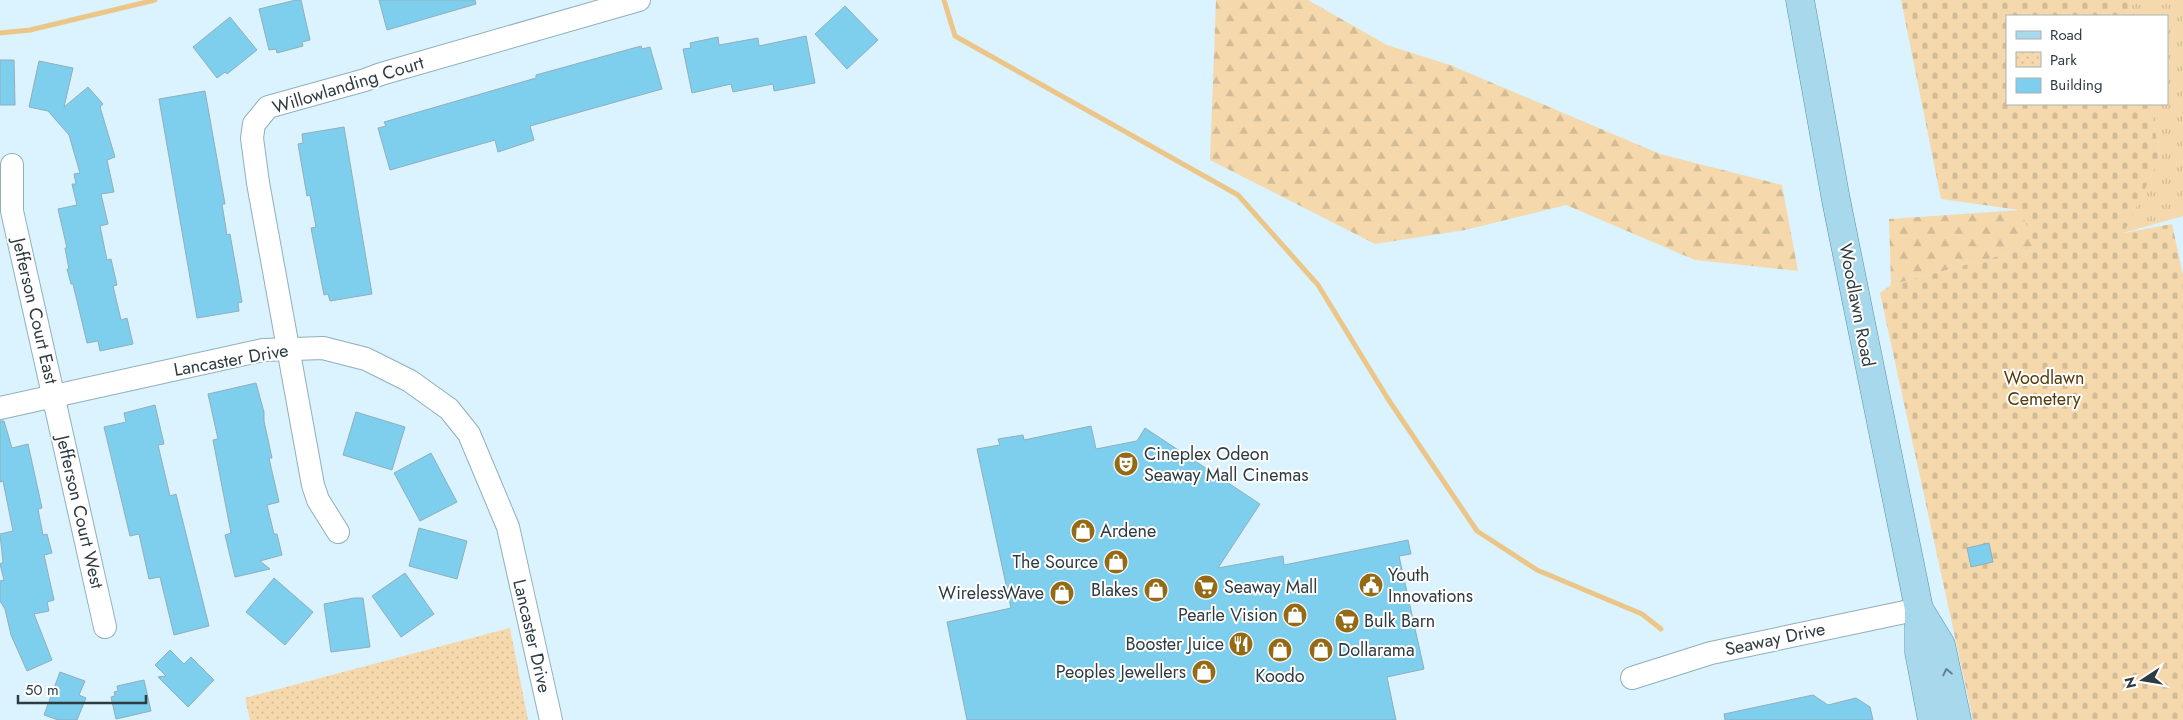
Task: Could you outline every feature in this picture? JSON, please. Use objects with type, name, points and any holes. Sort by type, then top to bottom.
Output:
[{"type":"main road","name":"Woodlawn Road","points":[[1800,0],[1836,200],[1919,609],[1919,652],[1932,720]]},
{"type":"main road","name":"Woodlawn Road","points":[[1919,609],[1940,645],[1957,720]]},
{"type":"street","name":"Willowlanding Court","points":[[338,532],[318,500],[312,485],[258,183],[252,138],[254,124],[268,107],[638,0]]},
{"type":"street","name":"Jefferson Court East","points":[[12,166],[12,212],[54,396]]},
{"type":"street","name":"Lancaster Drive","points":[[0,408],[244,354],[288,348],[309,347],[338,351],[389,369],[410,381],[449,409],[469,434],[508,527],[551,720]]},
{"type":"street","name":"Jefferson Court West","points":[[54,396],[105,627]]},
{"type":"street","name":"Seaway Drive","points":[[1632,678],[1710,653],[1919,609]]},
{"type":"green space","points":[[1216,0],[1308,0],[1387,45],[1450,65],[1660,154],[1782,185],[1798,271],[1695,260],[1566,205],[1465,230],[1375,244],[1210,160]]},
{"type":"green space","name":"Woodlawn Cemetery","points":[[1901,0],[2130,0],[2134,15],[2006,15],[2006,105],[2150,105],[2160,157],[2124,233],[2172,224],[2183,275],[2183,720],[1973,720],[1880,293],[1891,285],[2036,246],[2020,210],[1941,199]]},
{"type":"green space","points":[[2130,0],[2183,0],[2183,216],[2123,233],[2160,157],[2150,105],[2168,105],[2168,15],[2134,15]]},
{"type":"green space","points":[[2020,210],[2037,246],[1891,285],[1889,219]]},
{"type":"green space","points":[[510,628],[528,720],[250,720],[245,698]]},
{"type":"building","points":[[301,0],[310,40],[302,42],[303,46],[277,53],[276,49],[269,50],[259,9]]},
{"type":"building","points":[[379,0],[475,0],[476,4],[387,30]]},
{"type":"building","points":[[845,6],[878,40],[847,69],[815,34]]},
{"type":"building","points":[[230,17],[257,50],[227,74],[225,72],[217,78],[193,47]]},
{"type":"building","points":[[806,36],[815,83],[774,91],[773,84],[733,92],[731,84],[692,93],[683,49],[691,48],[690,43],[718,37],[719,45],[758,38],[759,46]]},
{"type":"building","points":[[641,46],[642,49],[650,47],[662,89],[530,126],[534,140],[498,152],[495,140],[390,170],[378,128],[386,126],[384,122],[536,78],[536,75]]},
{"type":"building","points":[[0,60],[14,60],[15,105],[0,105]]},
{"type":"building","points":[[39,61],[73,68],[64,107],[88,87],[103,104],[100,107],[115,157],[107,160],[114,192],[101,194],[108,224],[100,226],[107,260],[111,259],[117,285],[113,286],[121,320],[127,318],[133,344],[100,351],[98,341],[87,343],[73,284],[71,284],[67,269],[69,269],[65,248],[67,248],[58,209],[77,205],[72,184],[76,184],[74,174],[80,173],[69,135],[48,111],[29,107]]},
{"type":"building","points":[[205,91],[225,204],[222,204],[227,235],[230,234],[242,302],[238,303],[239,311],[197,318],[159,99]]},
{"type":"building","points":[[344,127],[372,294],[330,301],[328,294],[324,295],[311,228],[316,227],[310,195],[307,196],[298,144],[303,143],[302,134]]},
{"type":"building","points":[[256,383],[264,412],[264,421],[272,458],[269,458],[279,502],[267,505],[274,534],[277,534],[282,555],[260,561],[270,569],[235,577],[225,535],[231,533],[213,440],[218,439],[208,394]]},
{"type":"building","points":[[155,405],[164,444],[158,445],[170,496],[176,494],[209,626],[174,635],[160,577],[149,579],[139,534],[130,536],[104,427],[126,422],[124,413]]},
{"type":"building","points":[[356,412],[405,427],[392,470],[343,455]]},
{"type":"building","points":[[0,421],[4,421],[12,448],[28,444],[42,508],[38,509],[43,535],[47,534],[52,553],[44,555],[54,600],[47,602],[49,611],[34,614],[52,660],[27,671],[11,635],[5,609],[0,601],[0,581],[4,580],[0,564],[3,562],[0,534],[13,531],[3,481],[0,482]]},
{"type":"building","name":"Seaway Mall","points":[[1091,426],[1096,449],[1137,441],[1145,428],[1260,504],[1218,568],[1283,556],[1284,565],[1408,540],[1411,554],[1399,556],[1424,669],[1387,677],[1396,720],[967,720],[947,622],[1011,608],[977,449],[1000,445],[998,439],[1023,435],[1024,440]]},
{"type":"building","points":[[431,453],[457,502],[420,521],[394,473]]},
{"type":"building","points":[[419,528],[467,541],[457,579],[409,566]]},
{"type":"building","points":[[1989,543],[1993,562],[1971,567],[1967,548]]},
{"type":"building","points":[[405,573],[434,614],[401,637],[372,596]]},
{"type":"building","points":[[274,578],[313,612],[285,645],[246,612]]},
{"type":"building","points":[[363,598],[370,647],[331,652],[324,604]]},
{"type":"building","points":[[170,650],[184,664],[191,657],[214,680],[188,707],[158,677],[166,676],[155,665]]},
{"type":"building","points":[[60,672],[85,681],[79,695],[86,698],[77,720],[58,720],[44,715]]},
{"type":"building","points":[[144,680],[151,711],[116,719],[111,697],[115,696],[114,692],[118,691],[117,686]]},
{"type":"building","points":[[1813,695],[1828,705],[1856,698],[1870,707],[1873,720],[1725,720],[1724,714]]},
{"type":"waterway","points":[[0,33],[30,30],[155,0]]},
{"type":"waterway","points":[[944,0],[955,36],[1238,195],[1318,285],[1388,399],[1477,531],[1537,570],[1642,614],[1661,629]]},
{"type":"place","name":"Cineplex Odeon Seaway Mall Cinemas","points":[[1126,464]]},
{"type":"place","name":"Ardene","points":[[1083,531]]},
{"type":"place","name":"The Source","points":[[1116,562]]},
{"type":"place","name":"Youth Innovations","points":[[1371,585]]},
{"type":"place","name":"Seaway Mall","points":[[1206,587]]},
{"type":"place","name":"Blakes","points":[[1156,590]]},
{"type":"place","name":"WirelessWave","points":[[1062,593]]},
{"type":"place","name":"Pearle Vision","points":[[1295,615]]},
{"type":"place","name":"Bulk Barn","points":[[1347,621]]},
{"type":"place","name":"Booster Juice","points":[[1241,644]]},
{"type":"place","name":"Koodo","points":[[1280,650]]},
{"type":"place","name":"Dollarama","points":[[1321,650]]},
{"type":"place","name":"Peoples Jewellers","points":[[1204,672]]}]
